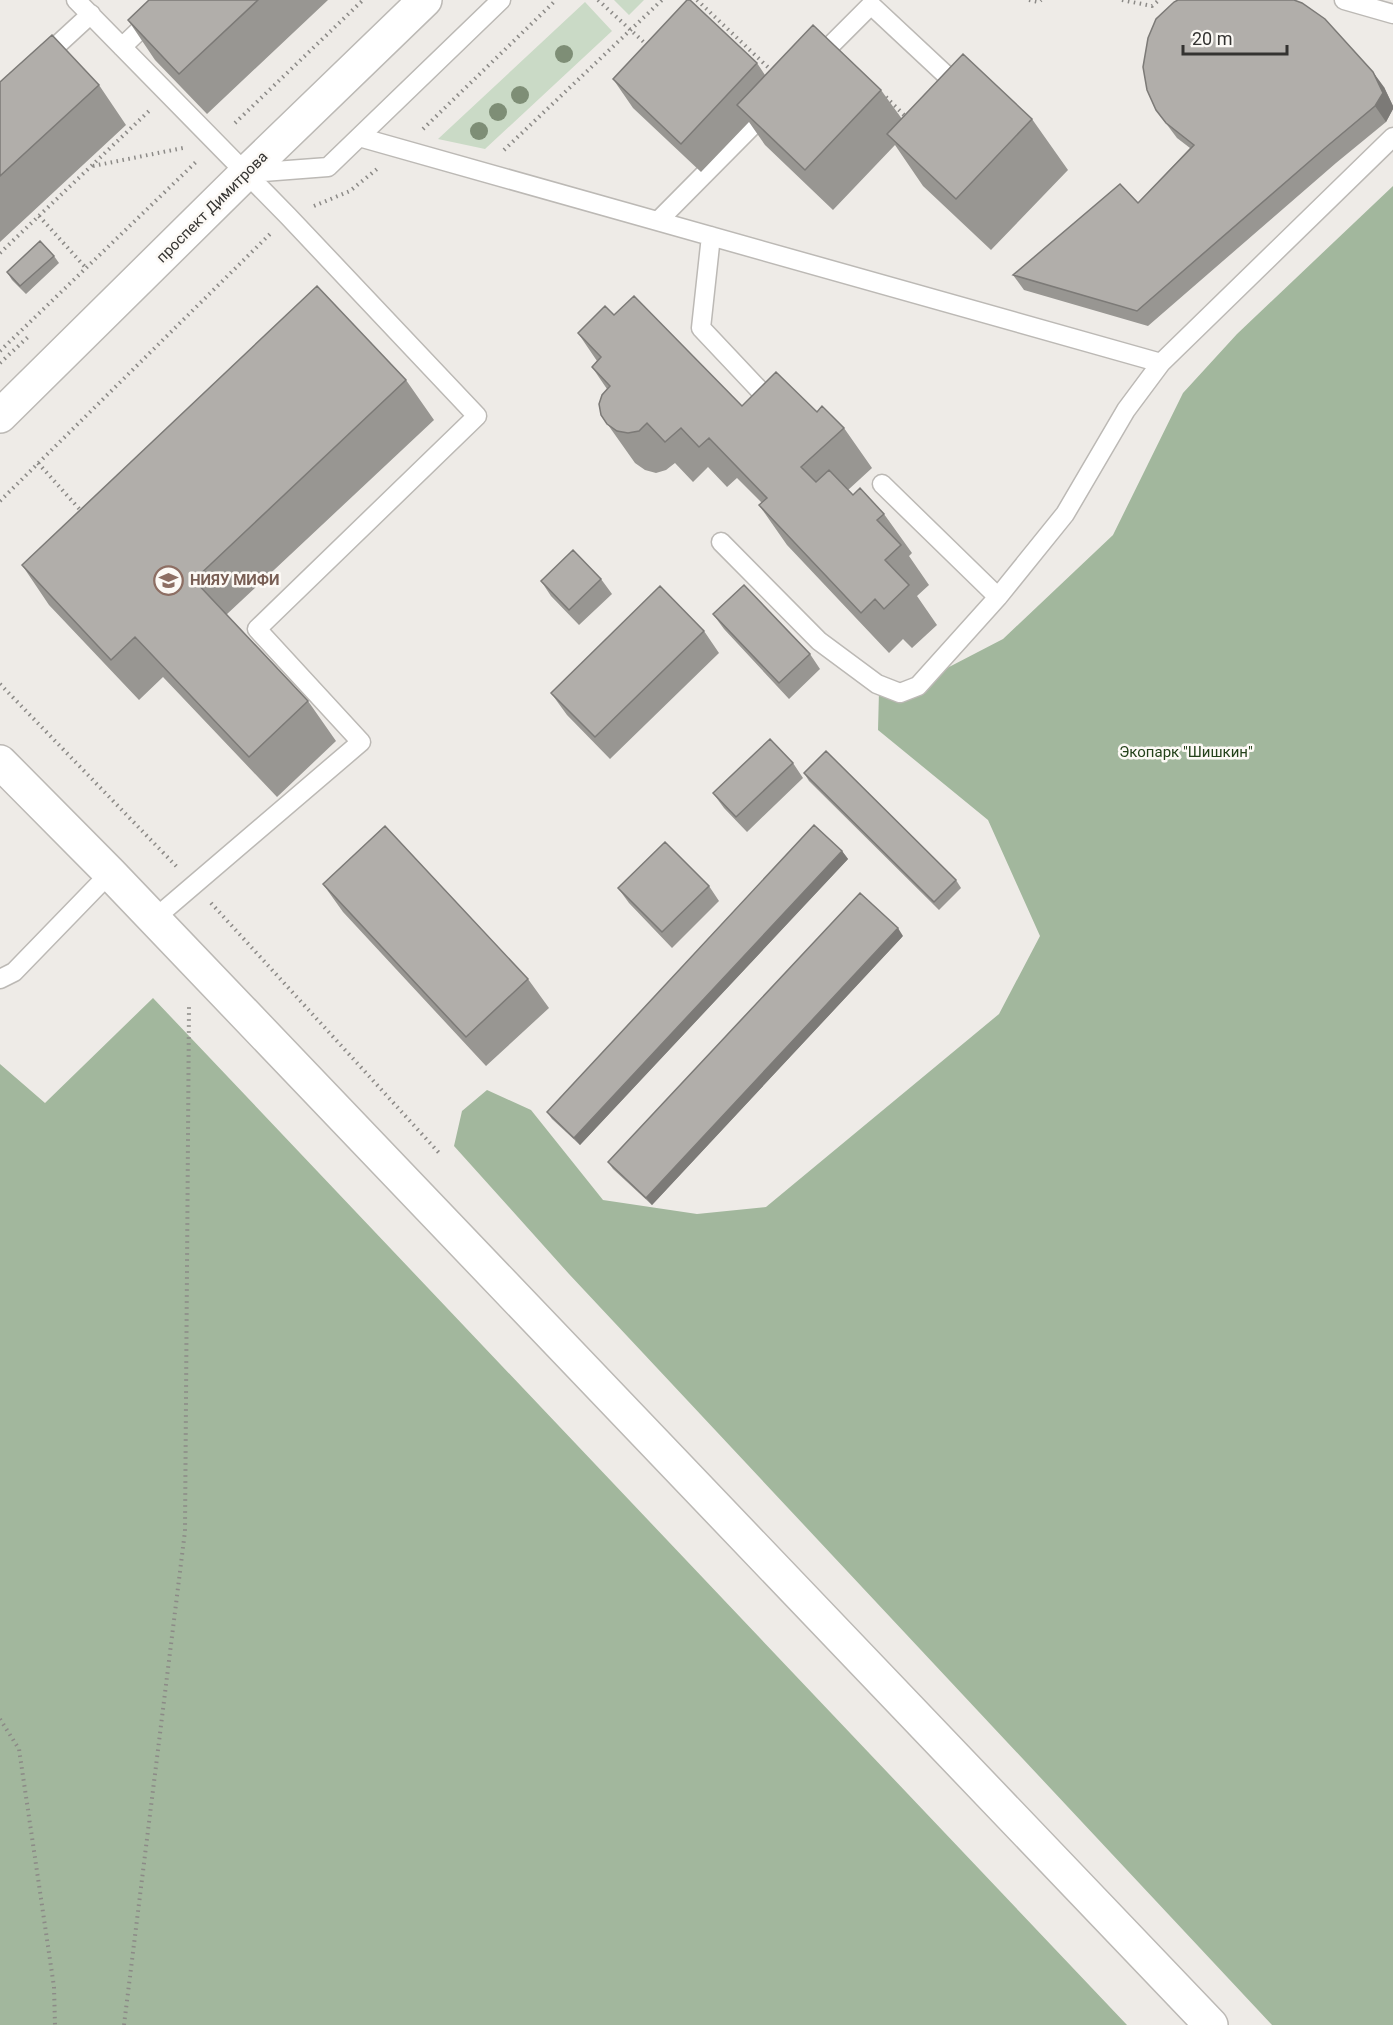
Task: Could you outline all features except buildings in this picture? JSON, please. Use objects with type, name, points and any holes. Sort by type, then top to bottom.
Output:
[{"type":"main road","name":"проспект Димитрова","points":[[0,416],[425,0]]},
{"type":"main road","points":[[0,762],[190,956],[1211,2025]]},
{"type":"lane","points":[[76,0],[288,216],[477,416],[257,629],[362,742],[154,919]]},
{"type":"lane","points":[[122,47],[171,0]]},
{"type":"lane","points":[[246,173],[328,166],[501,0]]},
{"type":"lane","points":[[1344,0],[1393,14]]},
{"type":"lane","points":[[803,74],[871,5],[968,96],[960,104]]},
{"type":"lane","points":[[25,75],[91,14]]},
{"type":"lane","points":[[658,221],[789,88]]},
{"type":"lane","points":[[359,137],[1161,363]]},
{"type":"lane","points":[[721,542],[819,641],[877,684],[900,693],[908,692],[918,686],[998,597],[1065,514],[1126,410],[1161,363],[1393,137]]},
{"type":"lane","points":[[711,236],[701,328],[768,399]]},
{"type":"lane","points":[[882,484],[998,597]]},
{"type":"lane","points":[[0,979],[14,972],[110,873]]},
{"type":"path","points":[[0,351],[363,0]]},
{"type":"path","points":[[0,501],[288,216],[350,191],[402,149],[556,0]]},
{"type":"path","points":[[597,0],[654,53]]},
{"type":"path","points":[[482,171],[662,0]]},
{"type":"path","points":[[697,0],[789,88]]},
{"type":"path","points":[[1029,0],[1039,2],[1041,0]]},
{"type":"path","points":[[1122,0],[1152,6],[1160,0]]},
{"type":"path","points":[[880,92],[913,124]]},
{"type":"path","points":[[0,253],[168,93]]},
{"type":"path","points":[[91,166],[216,142]]},
{"type":"path","points":[[39,216],[86,268]]},
{"type":"path","points":[[38,463],[90,521]]},
{"type":"path","points":[[0,684],[195,886],[441,1155]]},
{"type":"path","points":[[124,2025],[185,1532],[190,956]]},
{"type":"path","points":[[0,1719],[19,1749],[54,1987],[55,2025]]},
{"type":"green space","points":[[614,0],[644,0],[629,15]]},
{"type":"green space","points":[[585,2],[612,31],[485,149],[438,139]]},
{"type":"green space","name":"Экопарк \"Шишкин\"","points":[[1393,186],[1393,2025],[1272,2025],[569,1274],[454,1146],[462,1111],[487,1090],[531,1110],[603,1200],[697,1214],[766,1207],[999,1014],[1040,936],[988,820],[878,730],[879,691],[924,680],[1003,639],[1113,535],[1183,393],[1237,334]]},
{"type":"green space","points":[[153,998],[1127,2025],[0,2025],[0,1064],[45,1103]]},
{"type":"place","name":"НИЯУ МИФИ","points":[[169,580]]}]
